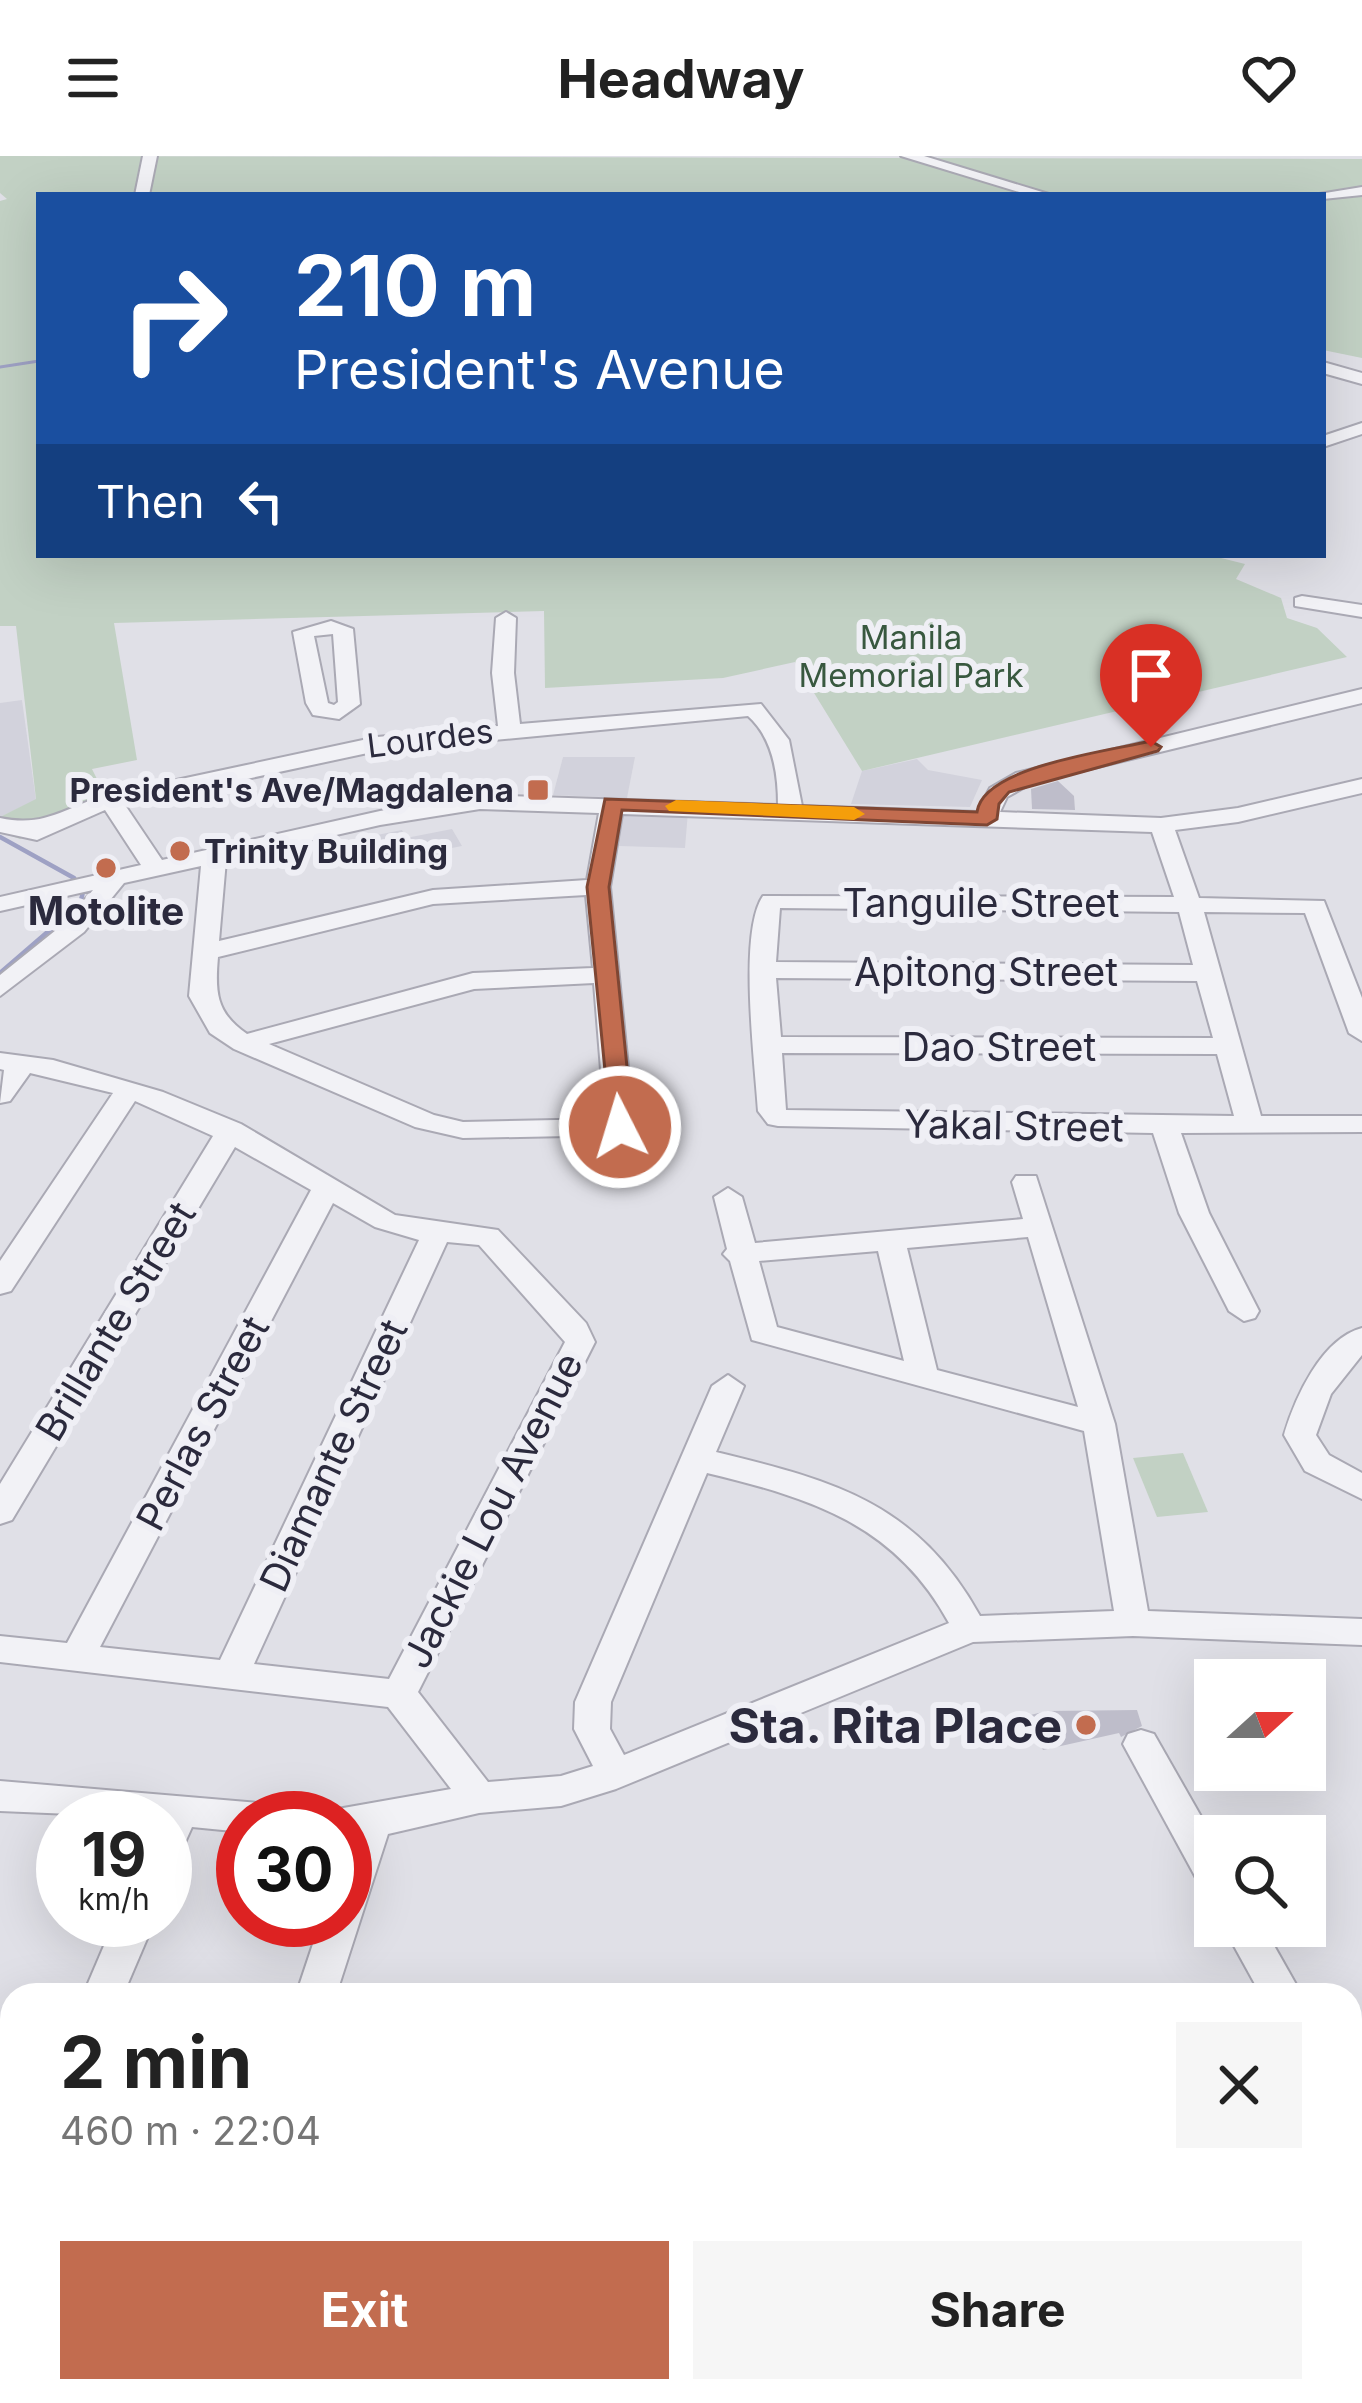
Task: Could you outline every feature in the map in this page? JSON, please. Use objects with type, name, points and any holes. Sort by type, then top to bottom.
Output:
[{"type":"street","points":[[143,192],[150,156]]},
{"type":"street","points":[[882,156],[1013,192]]},
{"type":"street","points":[[908,156],[1014,192]]},
{"type":"street","points":[[1326,197],[1356,194]]},
{"type":"street","points":[[1326,368],[1362,379]]},
{"type":"street","points":[[1326,423],[1356,431]]},
{"type":"street","points":[[1326,441],[1356,431]]},
{"type":"street","points":[[1302,602],[1362,611]]},
{"type":"street","points":[[506,618],[503,673],[509,728]]},
{"type":"street","points":[[987,819],[989,802],[1002,788],[1024,778],[1362,696]]},
{"type":"street","name":"Lourdes","points":[[0,825],[37,832],[112,801],[353,748],[509,728],[752,709],[768,718],[791,784],[790,811]]},
{"type":"street","points":[[339,712],[353,748]]},
{"type":"street","points":[[0,904],[433,808],[480,802],[1161,825],[1238,815],[1362,786]]},
{"type":"street","points":[[112,801],[157,872]]},
{"type":"street","points":[[214,859],[202,996],[219,1027],[243,1043],[425,1121],[464,1130],[620,1127],[598,887],[612,803]]},
{"type":"street","points":[[1161,825],[1210,973],[1250,1125]]},
{"type":"street","points":[[0,988],[75,927],[102,884]]},
{"type":"street","points":[[207,952],[433,897],[598,887]]},
{"type":"street","name":"Tanguile Street","points":[[763,970],[772,901],[1315,906],[1362,1033]]},
{"type":"street","points":[[763,970],[769,1045]]},
{"type":"street","name":"Apitong Street","points":[[763,970],[1210,973]]},
{"type":"street","points":[[243,1043],[472,981],[605,975]]},
{"type":"street","name":"Dao Street","points":[[769,1045],[1230,1046]]},
{"type":"street","name":"Yakal Street","points":[[769,1045],[772,1111],[778,1118],[1022,1125],[1362,1124]]},
{"type":"street","points":[[0,1095],[12,1062]]},
{"type":"street","name":"Jackie Lou Avenue","points":[[12,1062],[127,1091],[231,1130],[385,1221],[436,1233],[488,1237],[575,1330],[580,1342],[399,1694]]},
{"type":"street","points":[[0,1284],[127,1091]]},
{"type":"street","points":[[1022,1125],[1025,1181],[1099,1424],[1133,1623]]},
{"type":"street","points":[[1165,1126],[1194,1214],[1244,1311]]},
{"type":"street","name":"Brillante Street","points":[[0,1512],[231,1130]]},
{"type":"street","name":"Perlas Street","points":[[76,1658],[327,1188]]},
{"type":"street","points":[[728,1197],[738,1254],[763,1333],[1099,1424]]},
{"type":"street","points":[[738,1254],[1039,1227]]},
{"type":"street","name":"Diamante Street","points":[[230,1677],[436,1233]]},
{"type":"street","points":[[890,1241],[924,1380]]},
{"type":"street","points":[[1362,1338],[1333,1366],[1311,1400],[1300,1435],[1306,1450],[1332,1474],[1362,1487]]},
{"type":"street","points":[[616,1774],[592,1729],[593,1702],[728,1386]]},
{"type":"street","points":[[696,1459],[803,1485],[850,1503],[933,1568],[970,1629]]},
{"type":"street","points":[[372,1819],[479,1798],[512,1799],[616,1774],[970,1629],[1133,1623],[1362,1632]]},
{"type":"street","name":"Jackie Lou Avenue","points":[[0,1649],[399,1694],[479,1798]]},
{"type":"street","points":[[1141,1744],[1194,1839]]},
{"type":"street","points":[[0,1796],[36,1803]]},
{"type":"street","points":[[109,1983],[124,1947]]},
{"type":"street","points":[[320,1983],[331,1947]]},
{"type":"street","points":[[1255,1947],[1275,1983]]},
{"type":"shaded area","points":[[22,700],[36,800],[0,817],[0,703]]},
{"type":"shaded area","points":[[563,757],[635,757],[627,798],[553,795]]},
{"type":"shaded area","points":[[917,759],[928,770],[982,780],[970,807],[851,804],[862,771]]},
{"type":"shaded area","points":[[624,811],[688,812],[685,848],[619,846]]},
{"type":"shaded area","points":[[452,829],[462,846],[344,869],[335,851],[380,843],[377,835],[402,830],[406,838]]},
{"type":"green space","name":"Manila Memorial Park","points":[[0,156],[1362,159],[1362,358],[1326,351],[1326,192],[36,192],[36,558],[1221,558],[1245,564],[1236,579],[1281,598],[1287,618],[1317,628],[1347,657],[862,771],[795,662],[723,678],[545,688],[544,611],[114,623],[137,760],[92,769],[106,797],[20,839],[0,832],[0,817],[36,799],[16,626],[0,626],[0,201],[7,199],[0,193]]},
{"type":"green space","points":[[1183,1453],[1208,1512],[1157,1517],[1133,1458]]},
{"type":"building","points":[[1058,781],[1074,796],[1075,810],[1032,809],[1031,789]]},
{"type":"building","name":"Sta. Rita Place","points":[[1137,1710],[1142,1726],[1121,1737],[1119,1733],[1043,1750],[1026,1716],[1047,1711]]},
{"type":"waterway","points":[[0,367],[36,361]]},
{"type":"waterway","points":[[0,837],[74,878],[83,892],[80,904],[0,973]]},
{"type":"slow traffic","points":[[676,806],[854,814]]},
{"type":"place","name":"President's Ave/Magdalena","points":[[538,790]]},
{"type":"place","name":"Trinity Building","points":[[180,851]]},
{"type":"place","name":"Motolite","points":[[106,868]]},
{"type":"place","name":"Sta. Rita Place","points":[[1086,1725]]},
{"type":"route","points":[[620,1127],[598,887],[612,803],[987,819],[989,802],[1002,788],[1024,778],[1151,747]]}]
